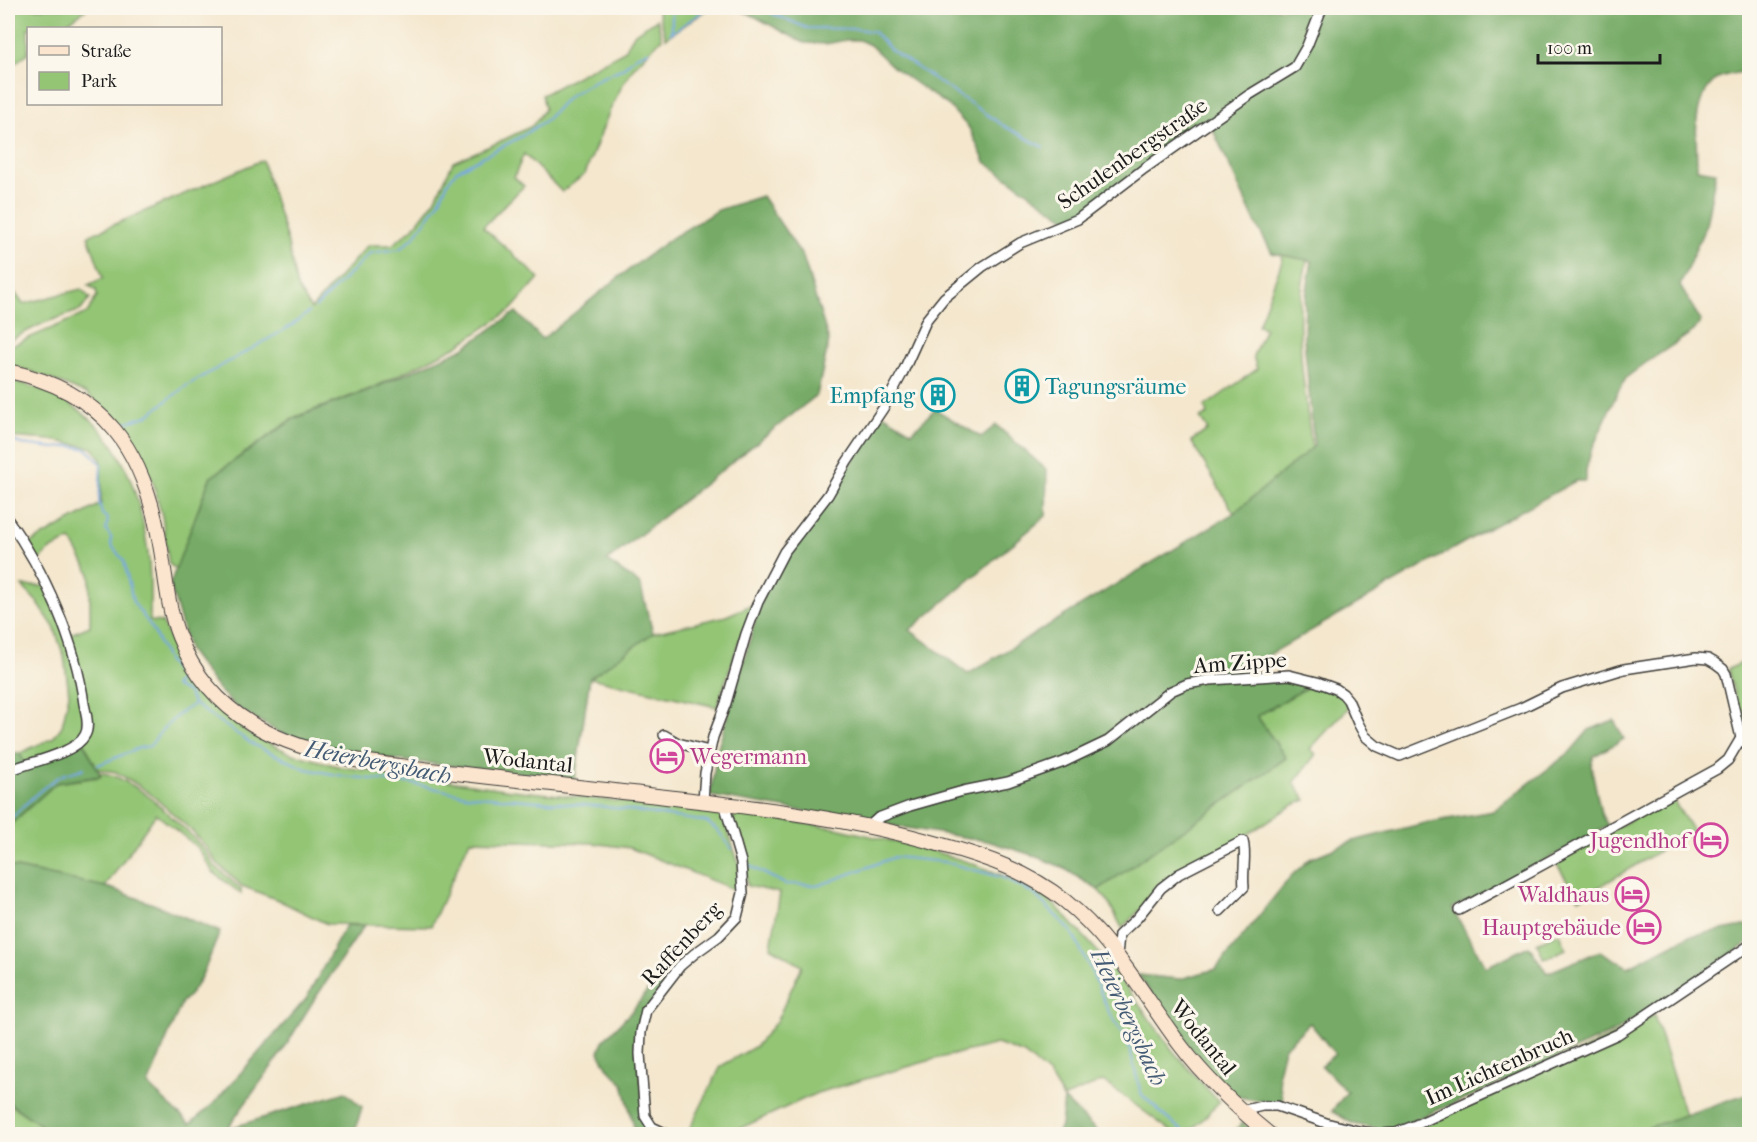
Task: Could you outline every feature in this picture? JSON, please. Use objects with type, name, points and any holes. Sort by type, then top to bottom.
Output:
[{"type":"main road","name":"Wodantal","points":[[8,371],[37,378],[71,393],[109,422],[123,439],[141,471],[150,498],[161,546],[171,615],[184,648],[213,691],[239,716],[255,726],[299,747],[361,762],[703,801],[796,813],[869,826],[970,853],[1015,870],[1045,886],[1090,924],[1117,956],[1206,1077],[1240,1111],[1269,1134]]},
{"type":"street","name":"Schulenbergstraße","points":[[703,801],[709,751],[758,602],[784,552],[828,495],[884,407],[902,374],[921,329],[935,308],[982,267],[1020,243],[1078,219],[1145,168],[1249,95],[1295,67],[1307,46],[1322,8]]},
{"type":"street","points":[[8,520],[24,541],[56,606],[82,687],[87,726],[85,736],[67,750],[8,771]]},
{"type":"street","name":"Am Zippe","points":[[869,826],[878,818],[910,806],[963,791],[1008,782],[1065,762],[1108,741],[1171,691],[1187,684],[1210,680],[1289,675],[1336,689],[1348,700],[1365,736],[1377,746],[1400,756],[1521,708],[1562,688],[1599,676],[1632,667],[1670,661],[1708,659],[1723,669],[1726,674],[1741,738],[1749,749]]},
{"type":"street","points":[[664,735],[678,743],[709,751]]},
{"type":"street","points":[[1459,910],[1582,845],[1642,809],[1717,769],[1728,760],[1741,738]]},
{"type":"street","name":"Raffenberg","points":[[667,1134],[652,1127],[645,1116],[640,1054],[641,1032],[646,1010],[673,974],[694,954],[719,936],[737,916],[743,893],[741,862],[726,804]]},
{"type":"street","points":[[1117,956],[1119,935],[1137,918],[1161,888],[1179,874],[1243,841],[1245,849],[1244,887],[1220,911]]},
{"type":"street","name":"Im Lichtenbruch","points":[[1240,1111],[1262,1106],[1277,1106],[1358,1131],[1379,1134],[1396,1133],[1618,1034],[1749,945]]},
{"type":"green space","points":[[8,8],[88,8],[61,27],[27,27],[27,54],[8,69]]},
{"type":"green space","points":[[657,8],[710,8],[666,38]]},
{"type":"green space","points":[[733,8],[1749,8],[1749,71],[1717,79],[1702,98],[1699,109],[1696,133],[1697,169],[1716,172],[1706,225],[1680,286],[1701,321],[1694,331],[1627,377],[1618,391],[1591,452],[1586,470],[1586,481],[1576,481],[1484,531],[1227,679],[1289,677],[1315,683],[1257,716],[1286,758],[1098,890],[1062,867],[987,841],[710,796],[717,751],[761,602],[775,572],[814,520],[883,414],[912,432],[935,409],[981,437],[996,425],[1047,470],[1046,516],[910,630],[968,674],[1234,513],[1314,446],[1304,338],[1305,302],[1312,261],[1272,253],[1254,220],[1208,119],[1084,213],[1066,219],[985,162],[969,128],[948,105],[893,67],[870,45],[859,40],[826,44],[804,43],[750,14]]},
{"type":"green space","points":[[657,19],[662,38],[634,67],[623,84],[610,110],[585,174],[562,192],[524,154],[514,177],[524,186],[483,227],[539,278],[511,310],[457,346],[375,387],[295,417],[210,478],[176,569],[169,564],[162,516],[153,482],[135,442],[112,416],[87,394],[30,371],[8,365],[8,347],[87,313],[97,296],[96,290],[88,285],[103,278],[88,236],[262,160],[287,240],[297,287],[311,309],[368,245],[392,245],[414,227],[435,200],[453,162],[532,126],[545,109],[542,95],[624,51],[635,33]]},
{"type":"green space","points":[[762,196],[803,257],[829,341],[817,395],[607,561],[640,584],[653,633],[590,678],[575,779],[343,752],[278,732],[236,707],[218,689],[189,651],[170,584],[210,478],[295,418],[374,388],[462,349],[516,312],[542,339],[673,237],[718,210]]},
{"type":"green space","points":[[1281,255],[1307,260],[1300,306],[1300,341],[1312,448],[1234,513],[1191,441],[1208,430],[1200,418],[1208,414],[1204,407],[1257,369],[1253,356],[1265,328],[1258,326],[1282,261]]},
{"type":"green space","points":[[8,283],[23,304],[81,289],[90,298],[81,310],[44,323],[8,341]]},
{"type":"green space","points":[[8,380],[41,389],[68,403],[91,420],[109,440],[134,490],[142,520],[149,561],[150,621],[162,622],[181,663],[215,705],[248,733],[290,753],[341,767],[511,790],[722,812],[739,865],[740,892],[630,848],[592,843],[470,840],[431,926],[327,924],[278,900],[242,886],[216,862],[191,830],[153,796],[116,772],[97,769],[84,742],[88,733],[68,635],[90,626],[90,574],[71,540],[51,549],[39,561],[28,544],[101,504],[101,460],[93,448],[51,440],[8,437]]},
{"type":"green space","points":[[22,586],[45,586],[61,623],[80,687],[84,726],[80,736],[73,744],[24,763],[20,753],[53,738],[62,726],[69,694],[64,657],[54,627],[37,602]]},
{"type":"green space","points":[[756,603],[740,638],[717,707],[590,678],[653,633],[726,616]]},
{"type":"green space","points":[[1749,660],[1749,721],[1742,727],[1728,669]]},
{"type":"green space","points":[[1315,683],[1344,697],[1349,707],[1310,749],[1316,754],[1294,783],[1306,800],[1291,806],[1239,840],[1177,872],[1122,928],[1108,901],[1098,890],[1286,758],[1257,716]]},
{"type":"green space","points":[[1614,720],[1624,739],[1594,756],[1591,765],[1601,814],[1608,826],[1502,884],[1452,908],[1486,967],[1529,946],[1547,973],[1600,951],[1628,967],[1689,936],[1749,925],[1749,942],[1616,1031],[1388,1131],[1353,1124],[1332,1111],[1347,1092],[1321,1065],[1335,1054],[1310,1023],[1284,1048],[1278,1073],[1283,1105],[1234,1096],[1197,1058],[1138,975],[1180,979],[1216,969],[1292,875],[1311,858],[1353,841],[1425,823],[1493,811],[1570,752],[1589,730]]},
{"type":"green space","points":[[80,736],[101,776],[56,783],[12,823],[8,838],[8,755],[20,753],[24,763],[73,744]]},
{"type":"green space","points":[[98,772],[115,776],[152,799],[205,850],[214,865],[241,889],[241,894],[213,872],[197,847],[156,814],[105,887],[8,866],[8,838],[12,823],[56,783],[100,777]]},
{"type":"green space","points":[[1671,797],[1693,831],[1579,899],[1555,862]]},
{"type":"green space","points":[[734,813],[836,828],[930,850],[1015,880],[1038,892],[1058,908],[1110,965],[1173,1051],[1219,1102],[1194,1127],[1175,1134],[1103,1081],[1063,1098],[1049,1075],[1024,1054],[997,1044],[935,1059],[817,1093],[728,1134],[688,1132],[721,1066],[756,1046],[776,1022],[802,966],[771,947],[780,893],[747,886],[744,856],[731,816]]},
{"type":"green space","points":[[8,866],[110,888],[220,932],[200,980],[182,1002],[148,1085],[190,1124],[213,1104],[306,999],[346,925],[364,926],[282,1052],[227,1129],[345,1092],[362,1107],[354,1134],[51,1134],[8,1102]]},
{"type":"green space","points":[[1560,933],[1566,949],[1544,959],[1537,943]]},
{"type":"green space","points":[[679,963],[664,982],[638,1033],[644,1123],[662,1134],[634,1134],[623,1084],[607,1067],[599,1052],[603,1041],[632,1011],[659,976],[670,965]]},
{"type":"green space","points":[[1654,1015],[1685,1115],[1629,1134],[1405,1134],[1511,1086]]},
{"type":"green space","points":[[1749,1094],[1749,1134],[1630,1134],[1737,1097]]},
{"type":"green space","points":[[1064,1099],[1100,1134],[1057,1134],[1061,1126]]},
{"type":"green space","points":[[8,1103],[52,1133],[8,1134]]},
{"type":"green space","points":[[1243,1123],[1257,1134],[1230,1134]]},
{"type":"waterway","points":[[672,8],[672,32]]},
{"type":"waterway","points":[[670,34],[708,8]]},
{"type":"waterway","points":[[759,8],[807,28],[859,29],[874,32],[891,50],[1004,126],[1043,147]]},
{"type":"waterway","points":[[316,307],[370,253],[400,249],[414,237],[439,202],[456,171],[522,136],[546,120],[569,96],[594,81],[623,68],[636,56],[649,51]]},
{"type":"waterway","points":[[124,423],[147,416],[186,386],[291,326],[309,312]]},
{"type":"waterway","name":"Heierbergsbach","points":[[8,424],[13,441],[55,448],[70,446],[87,449],[101,464],[99,501],[102,514],[108,519],[106,530],[111,537],[111,545],[124,561],[133,602],[152,628],[167,660],[182,678],[174,686],[188,693],[194,704],[252,744],[306,769],[343,776],[409,783],[466,795],[607,807],[707,822],[719,832],[732,849]]},
{"type":"waterway","points":[[98,765],[139,748],[150,746],[162,730],[180,713],[194,704]]},
{"type":"waterway","points":[[8,821],[50,783],[65,774],[84,768]]},
{"type":"waterway","name":"Heierbergsbach","points":[[746,864],[785,884],[820,885],[895,857],[945,862],[1004,878],[1034,894],[1071,931],[1108,1010],[1128,1042],[1141,1094],[1187,1134]]},
{"type":"place","name":"Tagungsräume","points":[[1022,386]]},
{"type":"place","name":"Empfang","points":[[938,395]]},
{"type":"place","name":"Wegermann","points":[[667,756]]},
{"type":"place","name":"Jugendhof","points":[[1711,840]]},
{"type":"place","name":"Waldhaus","points":[[1632,894]]},
{"type":"place","name":"Hauptgebäude","points":[[1644,927]]}]
